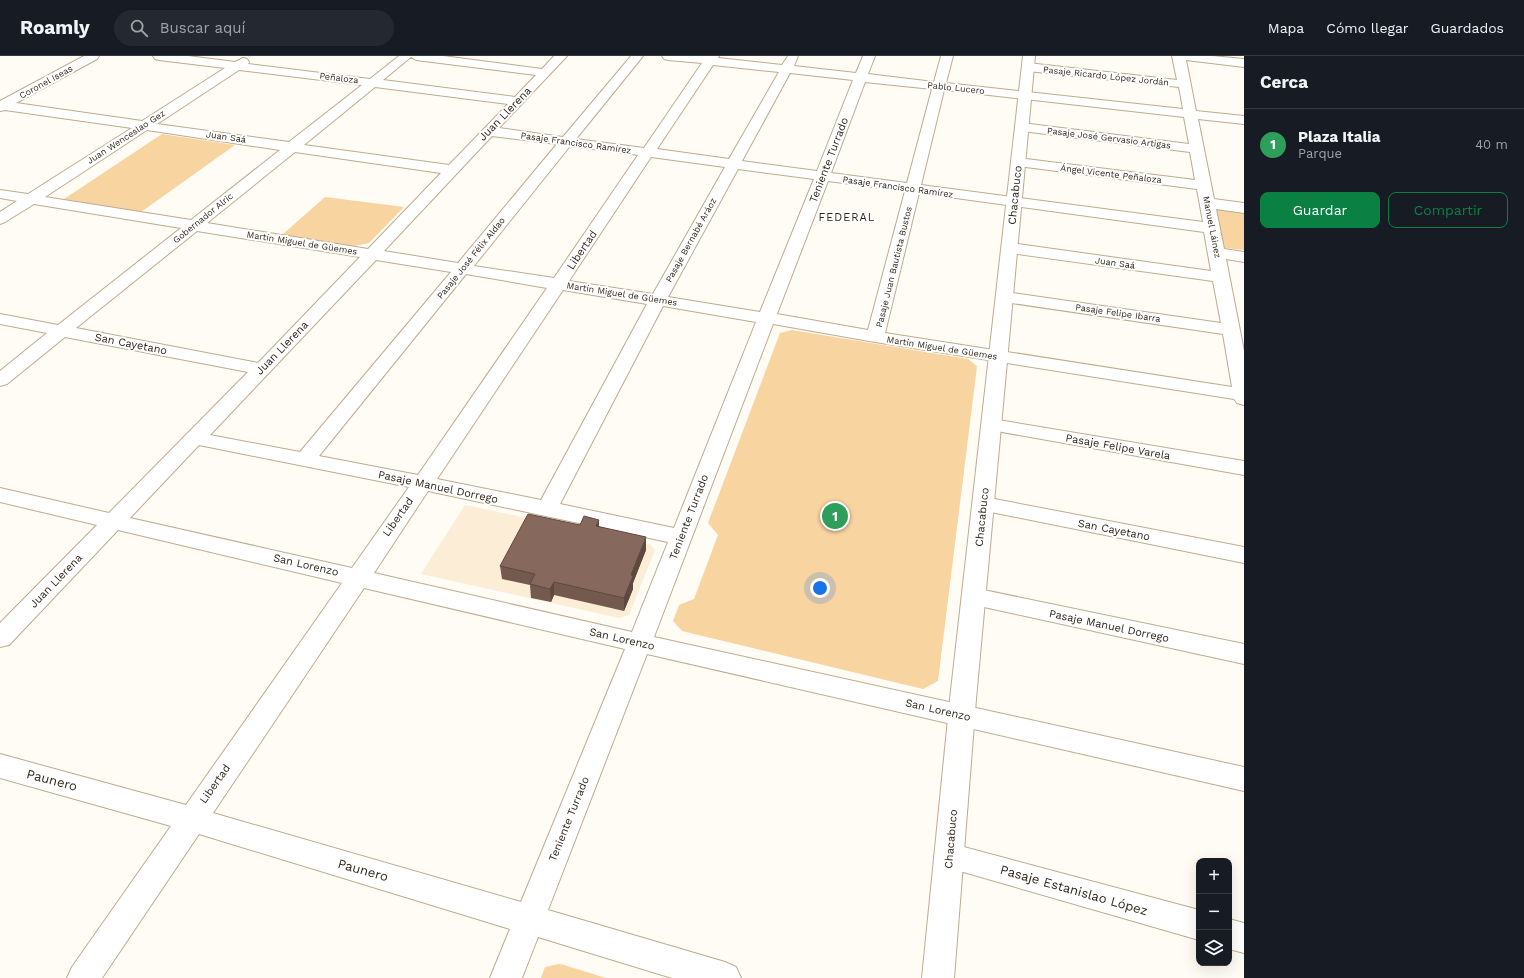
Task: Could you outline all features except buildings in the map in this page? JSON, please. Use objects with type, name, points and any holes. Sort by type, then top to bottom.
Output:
[{"type":"street","name":"Coronel Iseas","points":[[1,106],[93,56]]},
{"type":"street","name":"Peñaloza","points":[[160,56],[518,101]]},
{"type":"street","name":"Juan Wenceslao Gez","points":[[0,219],[252,56]]},
{"type":"street","name":"Gobernador Alric","points":[[0,380],[406,56]]},
{"type":"street","points":[[416,56],[545,72]]},
{"type":"street","name":"Juan Llerena","points":[[0,638],[262,369],[561,56]]},
{"type":"street","name":"Pasaje José Félix Aldao","points":[[305,460],[637,56]]},
{"type":"street","name":"Pablo Lucero","points":[[668,56],[790,63],[861,78],[1244,120]]},
{"type":"street","name":"Teniente Turrado","points":[[506,978],[681,537],[869,56]]},
{"type":"street","name":"Pasaje Juan Bautista Bustos","points":[[875,337],[947,56]]},
{"type":"street","points":[[1178,56],[1244,63]]},
{"type":"street","name":"Manuel Láinez","points":[[1178,56],[1244,396]]},
{"type":"street","name":"Libertad","points":[[83,978],[711,58]]},
{"type":"street","name":"Pasaje Ricardo López Jordán","points":[[1028,62],[1184,84]]},
{"type":"street","name":"Chacabuco","points":[[938,978],[962,715],[1028,62]]},
{"type":"street","name":"Pasaje Bernabé Aráoz","points":[[547,509],[658,300],[790,63]]},
{"type":"street","name":"Juan Saá","points":[[1,106],[293,146],[451,170]]},
{"type":"street","name":"Pasaje José Gervasio Artigas","points":[[1022,127],[1197,149]]},
{"type":"street","name":"Pasaje Francisco Ramírez","points":[[488,131],[1212,228]]},
{"type":"street","name":"Ángel Vicente Peñaloza","points":[[1018,162],[1204,186]]},
{"type":"street","name":"Martín Miguel de Güemes","points":[[0,194],[1244,396]]},
{"type":"street","points":[[1207,203],[1244,208]]},
{"type":"street","name":"Juan Saá","points":[[1010,248],[1221,278]]},
{"type":"street","points":[[1217,253],[1244,257]]},
{"type":"street","name":"Pasaje Felipe Ibarra","points":[[1005,297],[1231,330]]},
{"type":"street","name":"San Cayetano","points":[[0,319],[262,369]]},
{"type":"street","name":"Pasaje Felipe Varela","points":[[992,425],[1244,468]]},
{"type":"street","name":"Pasaje Manuel Dorrego","points":[[194,438],[422,483],[681,537]]},
{"type":"street","name":"San Lorenzo","points":[[0,495],[639,643],[1244,779]]},
{"type":"street","name":"San Cayetano","points":[[984,504],[1244,555]]},
{"type":"street","name":"Pasaje Manuel Dorrego","points":[[974,597],[1244,654]]},
{"type":"street","name":"Paunero","points":[[0,766],[191,819],[529,918],[725,978]]},
{"type":"street","name":"Pasaje Estanislao López","points":[[949,856],[1196,924]]},
{"type":"street","points":[[1232,935],[1244,938]]},
{"type":"shaded area","points":[[162,134],[235,145],[141,212],[64,199]]},
{"type":"shaded area","points":[[325,197],[404,207],[369,243],[354,246],[282,235]]},
{"type":"shaded area","points":[[1216,207],[1244,211],[1244,250],[1224,248]]},
{"type":"shaded area","points":[[792,330],[968,359],[977,366],[938,681],[923,689],[682,631],[673,621],[679,605],[694,599],[718,535],[708,523],[780,333]]},
{"type":"shaded area","points":[[465,505],[650,544],[655,550],[629,615],[619,618],[421,574]]},
{"type":"shaded area","points":[[559,964],[606,978],[541,978],[545,967]]},
{"type":"place","name":"Plaza Italia","points":[[835,516]]},
{"type":"district","name":"FEDERAL","points":[[847,217]]}]
